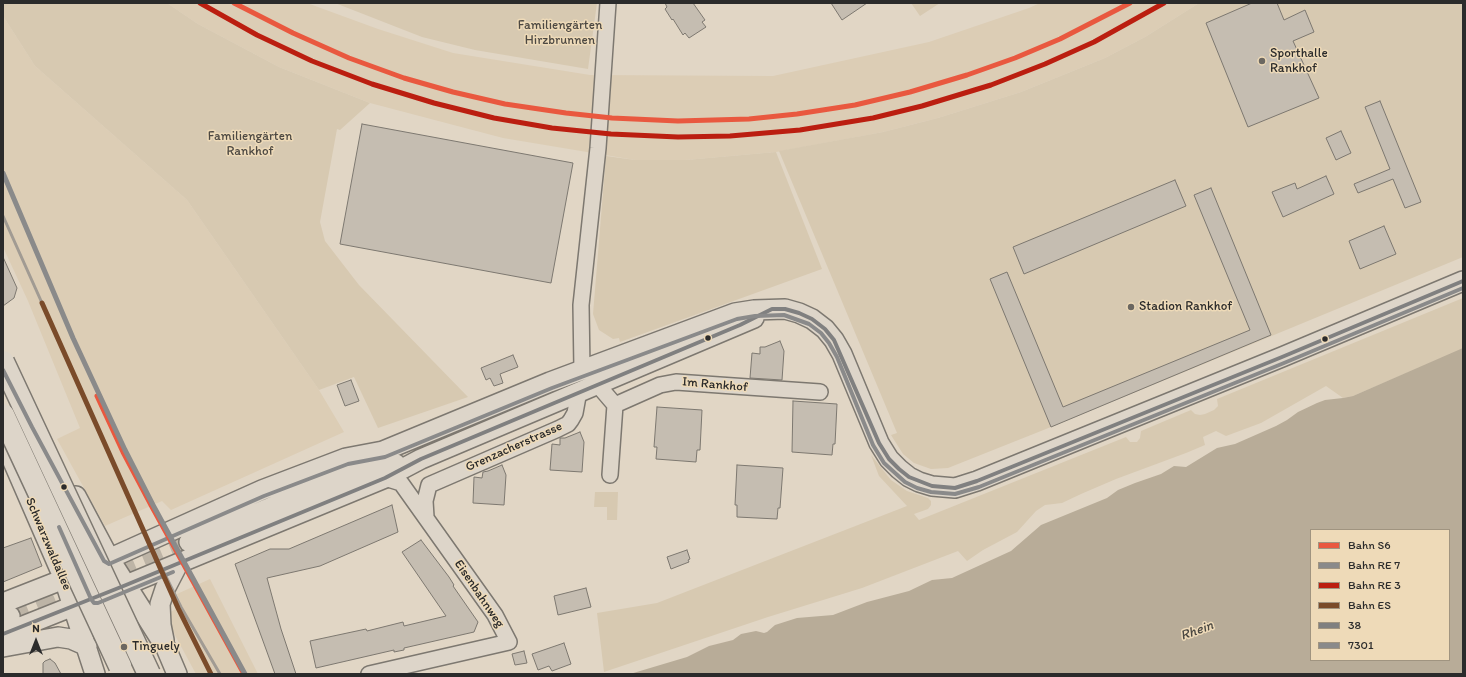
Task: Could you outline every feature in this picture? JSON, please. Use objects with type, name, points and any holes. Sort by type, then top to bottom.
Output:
[{"type":"highway","points":[[3,362],[149,674]]},
{"type":"highway","points":[[3,415],[120,666]]},
{"type":"main road","points":[[5,612],[64,579],[262,490],[346,458],[383,451],[582,370],[735,313],[754,310],[785,310],[799,313],[812,319],[825,329],[834,340],[842,354],[879,443],[889,459],[909,477],[932,486],[955,488],[977,481],[1282,357],[1463,281]]},
{"type":"main road","name":"Grenzacherstrasse","points":[[3,634],[178,564],[393,481],[421,459],[579,391],[740,325],[772,309]]},
{"type":"main road","points":[[3,357],[109,558],[166,648],[177,674]]},
{"type":"main road","points":[[582,370],[597,384]]},
{"type":"main road","points":[[579,391],[582,370]]},
{"type":"main road","points":[[3,387],[18,418],[37,424]]},
{"type":"main road","points":[[3,429],[24,439],[96,597]]},
{"type":"main road","name":"Schwarzwaldallee","points":[[3,440],[64,579],[95,674]]},
{"type":"main road","points":[[189,542],[347,475],[383,451]]},
{"type":"main road","points":[[347,475],[421,459]]},
{"type":"main road","points":[[166,648],[161,625],[160,604],[165,589],[178,564]]},
{"type":"main road","points":[[3,647],[58,637],[87,646]]},
{"type":"street","points":[[582,370],[581,305],[598,148],[608,3]]},
{"type":"street","name":"Im Rankhof","points":[[615,405],[660,385],[676,382],[820,392]]},
{"type":"street","points":[[597,384],[615,405],[610,475]]},
{"type":"street","name":"Grenzacherstrasse","points":[[393,481],[429,485],[558,429],[568,424],[575,413],[579,391]]},
{"type":"street","name":"Eisenbahnweg","points":[[369,674],[510,642],[495,615],[426,517],[393,481]]},
{"type":"street","points":[[426,517],[425,500],[429,485]]},
{"type":"shaded area","points":[[167,3],[307,3],[378,29],[453,53],[590,75],[773,76],[929,42],[1040,3],[1199,3],[1145,37],[1105,58],[1021,92],[938,118],[883,132],[776,152],[686,160],[635,160],[503,138],[370,103],[279,67],[198,24]]},
{"type":"shaded area","points":[[3,16],[35,66],[187,200],[319,390],[344,432],[171,510],[162,501],[105,526],[57,439],[80,428],[28,301],[3,247]]},
{"type":"shaded area","points":[[210,579],[258,674],[196,674],[164,615],[182,606],[177,594]]},
{"type":"green space","name":"Familiengärten Rankhof","points":[[6,3],[167,3],[198,24],[279,67],[370,103],[340,130],[337,129],[320,222],[325,241],[359,285],[468,397],[378,428],[354,377],[319,390],[187,200],[35,66],[3,16],[3,5]]},
{"type":"green space","name":"Familiengärten Hirzbrunnen","points":[[335,3],[597,3],[588,69],[475,50],[422,37]]},
{"type":"green space","points":[[911,3],[940,3],[920,16]]},
{"type":"green space","points":[[1199,3],[1463,3],[1463,257],[948,468],[931,469],[914,463],[903,454],[891,435],[897,433],[779,151],[883,132],[938,118],[1021,92],[1105,58],[1145,37]]},
{"type":"green space","points":[[776,152],[822,269],[620,342],[619,338],[613,339],[599,330],[593,314],[606,156],[635,160],[686,160]]},
{"type":"green space","points":[[1463,298],[1463,349],[1353,396],[1343,398],[1326,386],[1261,423],[1226,436],[1216,431],[1203,437],[1205,445],[1116,479],[1062,503],[1045,505],[1036,511],[1017,532],[983,550],[967,561],[958,551],[862,588],[768,617],[604,672],[597,613],[657,603],[907,506],[879,476],[871,455],[891,480],[907,491],[928,498],[931,501],[931,505],[928,509],[914,514],[919,520],[1126,437],[1130,442],[1137,442],[1140,438],[1141,431],[1191,410],[1195,414],[1205,414],[1214,410],[1218,406],[1217,399]]},
{"type":"green space","points":[[595,492],[618,492],[617,520],[607,520],[607,507],[594,507]]},
{"type":"water","name":"Rhein","points":[[1463,348],[1463,674],[630,674],[687,657],[709,646],[733,640],[741,634],[756,631],[764,633],[775,625],[797,618],[833,615],[867,602],[909,591],[932,580],[952,578],[1011,551],[1041,525],[1107,498],[1118,490],[1161,474],[1174,466],[1186,467],[1217,448],[1235,444],[1276,426],[1298,412],[1317,403],[1325,400],[1353,396]]},
{"type":"building","points":[[665,3],[693,3],[705,20],[702,22],[706,27],[689,38],[685,33],[683,35],[665,9],[667,7]]},
{"type":"building","points":[[831,3],[867,3],[842,20]]},
{"type":"building","name":"Sporthalle Rankhof","points":[[1252,3],[1277,3],[1284,20],[1305,10],[1314,32],[1293,41],[1319,98],[1248,127],[1206,23]]},
{"type":"building","points":[[1380,101],[1421,202],[1405,208],[1393,179],[1358,193],[1354,184],[1390,169],[1365,107]]},
{"type":"building","points":[[362,124],[573,163],[551,283],[340,244]]},
{"type":"building","points":[[1341,131],[1351,153],[1336,160],[1326,138]]},
{"type":"building","points":[[1326,176],[1334,194],[1283,217],[1272,192],[1295,183],[1297,189]]},
{"type":"building","points":[[1175,180],[1186,206],[1024,274],[1013,247]]},
{"type":"building","points":[[1211,188],[1271,335],[1051,427],[990,279],[1007,272],[1063,407],[1250,330],[1194,195]]},
{"type":"building","points":[[1384,226],[1396,254],[1360,269],[1349,241]]},
{"type":"building","points":[[3,257],[17,288],[14,298],[3,306]]},
{"type":"building","points":[[780,341],[784,351],[782,380],[750,378],[752,353],[760,354],[760,347],[765,347]]},
{"type":"building","points":[[513,355],[518,367],[500,374],[503,383],[494,386],[490,378],[486,380],[481,368]]},
{"type":"building","points":[[351,380],[359,401],[345,406],[337,385]]},
{"type":"building","points":[[793,401],[837,404],[835,444],[833,444],[832,455],[792,452]]},
{"type":"building","points":[[657,407],[702,410],[700,450],[697,450],[696,462],[656,459],[657,447],[654,447]]},
{"type":"building","points":[[580,432],[584,442],[582,472],[550,470],[552,444],[560,445],[560,438],[565,438]]},
{"type":"building","points":[[502,465],[506,475],[504,505],[473,503],[474,477],[482,478],[483,472]]},
{"type":"building","points":[[737,465],[783,468],[780,508],[778,508],[777,519],[737,517],[737,505],[735,505]]},
{"type":"building","points":[[392,505],[398,532],[320,566],[267,578],[281,629],[296,674],[275,674],[235,564],[270,549],[289,549]]},
{"type":"building","points":[[31,538],[42,566],[3,582],[3,548]]},
{"type":"building","points":[[421,540],[449,577],[454,585],[453,586],[478,622],[474,632],[404,648],[404,650],[394,652],[394,650],[316,668],[310,641],[366,629],[367,631],[403,622],[404,626],[446,616],[402,552]]},
{"type":"building","points":[[687,550],[690,559],[688,560],[689,562],[671,569],[667,557]]},
{"type":"building","points":[[586,588],[591,607],[558,615],[554,596]]},
{"type":"building","points":[[564,643],[571,664],[552,671],[549,666],[538,670],[532,654]]},
{"type":"building","points":[[524,651],[527,663],[515,665],[512,654]]},
{"type":"building","points":[[50,659],[55,663],[61,674],[43,674],[43,663]]},
{"type":"tunnel","points":[[10,616],[189,542]]},
{"type":"railway","points":[[3,216],[42,303]]},
{"type":"railway","points":[[147,538],[181,607],[220,674]]},
{"type":"rail line","name":"S6","points":[[234,3],[293,33],[349,58],[404,78],[453,92],[505,104],[566,113],[612,118],[678,121],[749,119],[797,114],[855,105],[910,92],[967,75],[1015,58],[1060,39],[1130,3]]},
{"type":"rail line","name":"ES","points":[[42,303],[178,608],[211,674]]},
{"type":"rail line","name":"S6","points":[[97,396],[123,452],[151,505],[244,674]]},
{"type":"transit line","points":[[200,3],[257,35],[312,61],[372,84],[434,103],[494,118],[552,128],[611,134],[678,137],[730,136],[800,130],[873,118],[922,106],[991,85],[1045,64],[1094,42],[1164,3]]},
{"type":"transit line","points":[[3,173],[73,338],[125,450],[153,505],[245,674]]},
{"type":"transit line","name":"38","points":[[3,634],[385,478],[421,459],[740,325],[772,309],[785,309],[812,319],[825,329],[834,340],[879,443],[889,459],[899,469],[909,477],[932,486],[955,488],[977,481],[1282,357],[1463,281]]},
{"type":"transit line","name":"7301","points":[[3,370],[104,561],[109,564],[264,496],[348,464],[385,457],[552,388],[737,319],[755,316],[784,315],[809,324],[821,333],[837,357],[873,445],[884,463],[905,482],[917,488],[931,492],[955,494],[979,487],[1284,363],[1463,288]]},
{"type":"transit line","name":"7301","points":[[59,527],[94,603],[98,603],[173,572]]},
{"type":"place","name":"Sporthalle Rankhof","points":[[1262,61]]},
{"type":"place","name":"Stadion Rankhof","points":[[1131,307]]},
{"type":"place","name":"Tinguely","points":[[124,647]]}]
